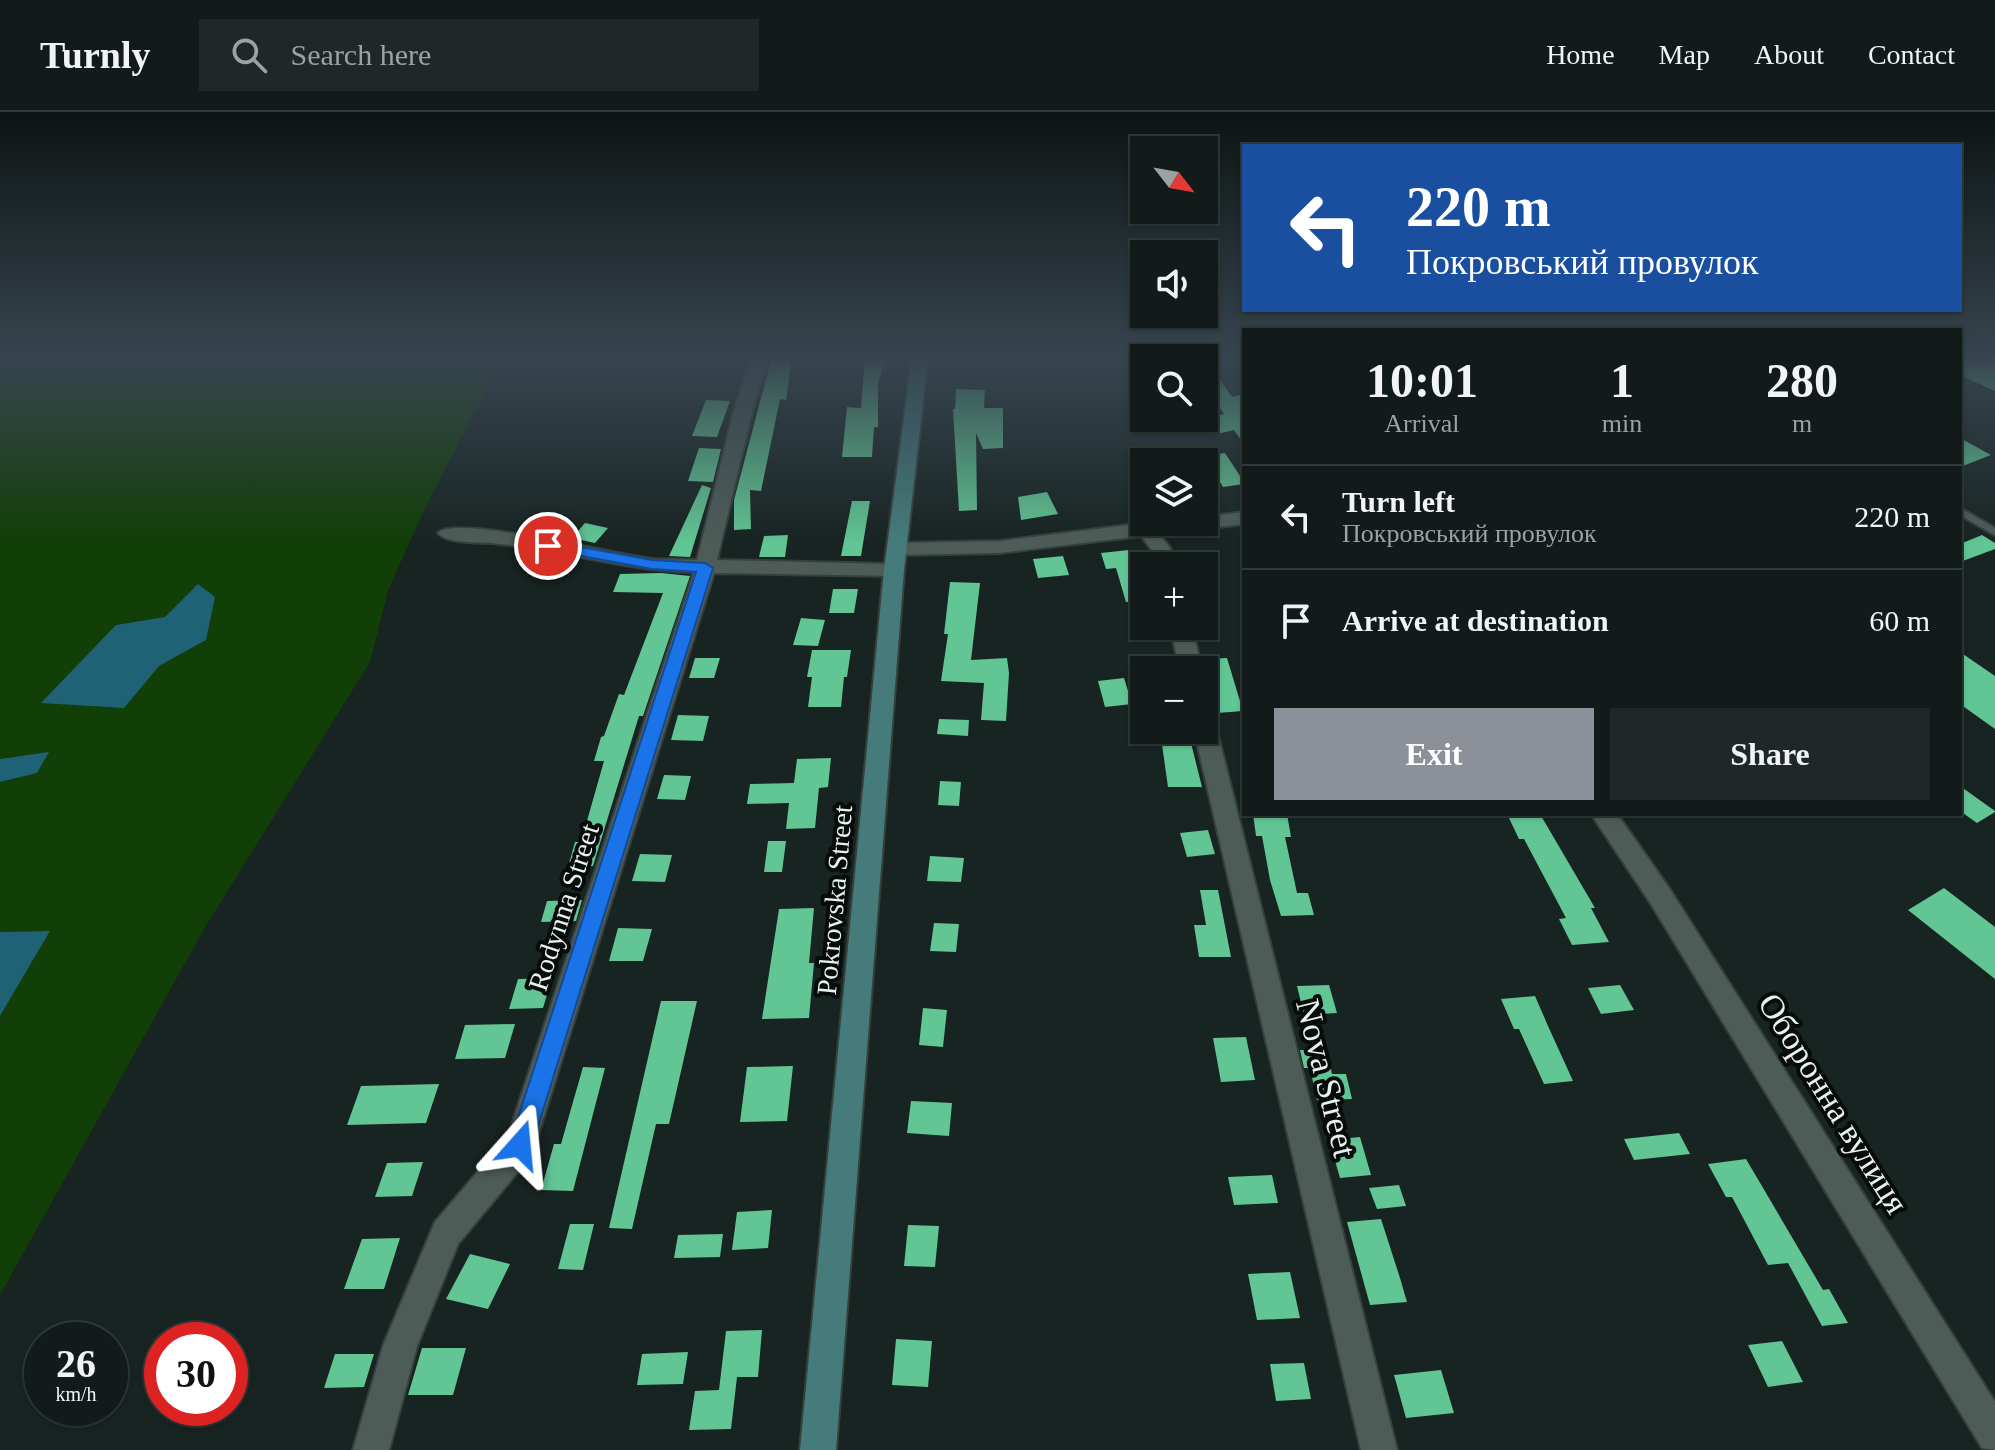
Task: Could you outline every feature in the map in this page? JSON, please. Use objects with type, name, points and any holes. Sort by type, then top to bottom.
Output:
[{"type":"street","name":"Rodynna Street","points":[[371,1450],[400,1346],[446,1233],[520,1145],[705,568],[741,419]]},
{"type":"street","name":"Pokrovska Street","points":[[818,1450],[897,560],[913,419]]},
{"type":"street","points":[[1218,521],[1242,518]]},
{"type":"street","points":[[448,533],[506,538],[652,565],[705,568],[897,560],[1130,531]]},
{"type":"street","name":"Nova Street","points":[[1209,744],[1379,1450]]},
{"type":"street","name":"Оборонна вулиця","points":[[1604,816],[1668,909],[1995,1435]]},
{"type":"lane","points":[[1962,512],[1995,532]]},
{"type":"green space","points":[[0,419],[471,419],[426,506],[389,588],[370,662],[204,929],[0,1295],[0,1016],[50,931],[0,932],[0,782],[37,773],[48,753],[0,759]],"holes":[[[165,617],[206,640],[159,666],[116,625]]]},
{"type":"water","points":[[198,584],[215,597],[206,640],[159,666],[124,708],[41,703],[116,625],[165,617]]},
{"type":"water","points":[[49,752],[37,773],[0,782],[0,759]]},
{"type":"water","points":[[50,931],[0,1016],[0,932]]},
{"type":"building","points":[[698,419],[723,419],[717,437],[692,436]]},
{"type":"building","points":[[755,419],[776,419],[761,491],[750,490],[751,529],[734,530],[734,500]]},
{"type":"building","points":[[846,419],[878,419],[878,427],[874,427],[872,457],[842,457]]},
{"type":"building","points":[[954,419],[1003,419],[1003,448],[983,449],[976,433],[977,510],[959,511]]},
{"type":"building","points":[[1218,419],[1242,419],[1242,441],[1234,430],[1217,434]]},
{"type":"building","points":[[1962,439],[1991,455],[1962,466]]},
{"type":"building","points":[[699,448],[721,449],[713,482],[688,481]]},
{"type":"building","points":[[1225,453],[1242,479],[1242,484],[1223,487],[1218,479],[1218,454]]},
{"type":"building","points":[[702,485],[711,488],[690,557],[669,556]]},
{"type":"building","points":[[1047,492],[1058,514],[1021,520],[1018,497]]},
{"type":"building","points":[[852,501],[870,501],[861,556],[841,556]]},
{"type":"building","points":[[585,523],[608,528],[595,543],[572,538]]},
{"type":"building","points":[[788,535],[785,557],[759,557],[764,536]]},
{"type":"building","points":[[1982,535],[1995,543],[1995,549],[1962,561],[1962,543]]},
{"type":"building","points":[[1129,550],[1130,602],[1126,602],[1116,568],[1106,569],[1101,553]]},
{"type":"building","points":[[1063,556],[1069,575],[1038,578],[1033,559]]},
{"type":"building","points":[[620,574],[690,576],[643,716],[639,716],[593,866],[568,867],[575,842],[581,842],[604,761],[594,761],[601,737],[619,694],[624,695],[663,593],[613,592]]},
{"type":"building","points":[[950,582],[980,583],[971,660],[1007,658],[1006,721],[981,720],[984,683],[941,681],[948,634],[944,634]]},
{"type":"building","points":[[833,589],[858,589],[854,613],[829,613]]},
{"type":"building","points":[[801,618],[825,620],[818,646],[793,645]]},
{"type":"building","points":[[812,650],[851,650],[841,707],[808,707],[812,677],[807,677]]},
{"type":"building","points":[[1962,653],[1995,676],[1995,729],[1962,705]]},
{"type":"building","points":[[695,658],[720,658],[714,678],[689,678]]},
{"type":"building","points":[[1218,658],[1227,658],[1242,711],[1218,713]]},
{"type":"building","points":[[1124,678],[1130,704],[1105,707],[1098,681]]},
{"type":"building","points":[[678,715],[709,716],[703,741],[671,740]]},
{"type":"building","points":[[939,719],[969,720],[968,736],[937,734]]},
{"type":"building","points":[[1162,744],[1191,744],[1202,787],[1168,787]]},
{"type":"building","points":[[831,758],[828,787],[819,788],[815,828],[786,829],[789,803],[747,804],[750,784],[794,783],[797,759]]},
{"type":"building","points":[[664,775],[691,776],[685,800],[657,799]]},
{"type":"building","points":[[940,781],[961,782],[959,806],[938,805]]},
{"type":"building","points":[[1962,787],[1995,811],[1977,823],[1962,812]]},
{"type":"building","points":[[1253,816],[1287,816],[1291,837],[1285,837],[1297,893],[1308,893],[1314,915],[1281,916],[1262,836],[1256,836]]},
{"type":"building","points":[[1508,816],[1541,816],[1595,908],[1591,908],[1609,942],[1572,945],[1559,919],[1566,918],[1524,839],[1519,839]]},
{"type":"building","points":[[1208,830],[1215,854],[1187,857],[1180,833]]},
{"type":"building","points":[[768,841],[786,841],[782,872],[764,872]]},
{"type":"building","points":[[640,854],[672,855],[665,882],[632,881]]},
{"type":"building","points":[[930,856],[964,858],[961,882],[927,881]]},
{"type":"building","points":[[1944,888],[1995,927],[1995,979],[1908,910]]},
{"type":"building","points":[[1200,890],[1218,890],[1231,957],[1199,957],[1194,925],[1206,925]]},
{"type":"building","points":[[582,900],[576,921],[541,922],[547,901]]},
{"type":"building","points":[[814,908],[809,963],[814,963],[809,1018],[762,1019],[779,909]]},
{"type":"building","points":[[934,923],[959,924],[956,952],[930,951]]},
{"type":"building","points":[[618,928],[652,929],[643,961],[609,961]]},
{"type":"building","points":[[552,978],[543,1008],[509,1009],[518,979]]},
{"type":"building","points":[[1329,985],[1337,1013],[1304,1015],[1297,986]]},
{"type":"building","points":[[1620,985],[1634,1010],[1601,1014],[1588,988]]},
{"type":"building","points":[[1535,996],[1573,1081],[1544,1084],[1519,1029],[1514,1029],[1501,999]]},
{"type":"building","points":[[661,1001],[697,1001],[669,1124],[656,1124],[632,1229],[609,1228]]},
{"type":"building","points":[[923,1008],[947,1010],[943,1047],[919,1045]]},
{"type":"building","points":[[515,1024],[505,1058],[455,1059],[465,1025]]},
{"type":"building","points":[[1246,1037],[1255,1080],[1221,1082],[1213,1038]]},
{"type":"building","points":[[1300,1050],[1327,1050],[1332,1074],[1346,1074],[1352,1099],[1317,1100],[1310,1068],[1304,1068]]},
{"type":"building","points":[[793,1066],[787,1121],[740,1122],[747,1067]]},
{"type":"building","points":[[583,1067],[605,1068],[573,1191],[541,1190],[554,1144],[561,1144]]},
{"type":"building","points":[[439,1084],[426,1123],[347,1125],[361,1086]]},
{"type":"building","points":[[911,1101],[952,1103],[949,1136],[907,1133]]},
{"type":"building","points":[[1679,1133],[1690,1154],[1634,1160],[1624,1139]]},
{"type":"building","points":[[1360,1137],[1371,1175],[1340,1178],[1329,1140]]},
{"type":"building","points":[[1746,1159],[1823,1290],[1829,1289],[1848,1323],[1822,1326],[1788,1263],[1768,1265],[1732,1197],[1726,1197],[1708,1164]]},
{"type":"building","points":[[423,1162],[412,1196],[375,1197],[387,1163]]},
{"type":"building","points":[[1272,1175],[1278,1203],[1234,1205],[1228,1177]]},
{"type":"building","points":[[1399,1185],[1406,1206],[1377,1209],[1369,1188]]},
{"type":"building","points":[[772,1210],[768,1248],[732,1250],[737,1212]]},
{"type":"building","points":[[1381,1219],[1407,1302],[1370,1305],[1347,1222]]},
{"type":"building","points":[[570,1224],[594,1224],[583,1270],[558,1269]]},
{"type":"building","points":[[908,1225],[939,1226],[935,1267],[904,1266]]},
{"type":"building","points":[[723,1234],[720,1257],[674,1258],[678,1235]]},
{"type":"building","points":[[400,1238],[384,1289],[344,1289],[362,1239]]},
{"type":"building","points":[[470,1254],[510,1264],[488,1309],[446,1299]]},
{"type":"building","points":[[1290,1272],[1300,1318],[1257,1320],[1248,1274]]},
{"type":"building","points":[[762,1330],[758,1377],[737,1377],[731,1429],[689,1430],[695,1391],[719,1390],[726,1331]]},
{"type":"building","points":[[896,1339],[932,1341],[928,1387],[892,1385]]},
{"type":"building","points":[[1782,1341],[1803,1382],[1768,1387],[1748,1345]]},
{"type":"building","points":[[422,1348],[466,1348],[453,1395],[408,1395]]},
{"type":"building","points":[[688,1352],[683,1384],[637,1385],[642,1354]]},
{"type":"building","points":[[335,1354],[374,1354],[364,1387],[324,1388]]},
{"type":"building","points":[[1304,1363],[1311,1399],[1276,1401],[1270,1364]]},
{"type":"building","points":[[1441,1370],[1454,1413],[1406,1418],[1394,1375]]},
{"type":"route","points":[[520,1145],[705,568],[652,565],[548,546]]}]
